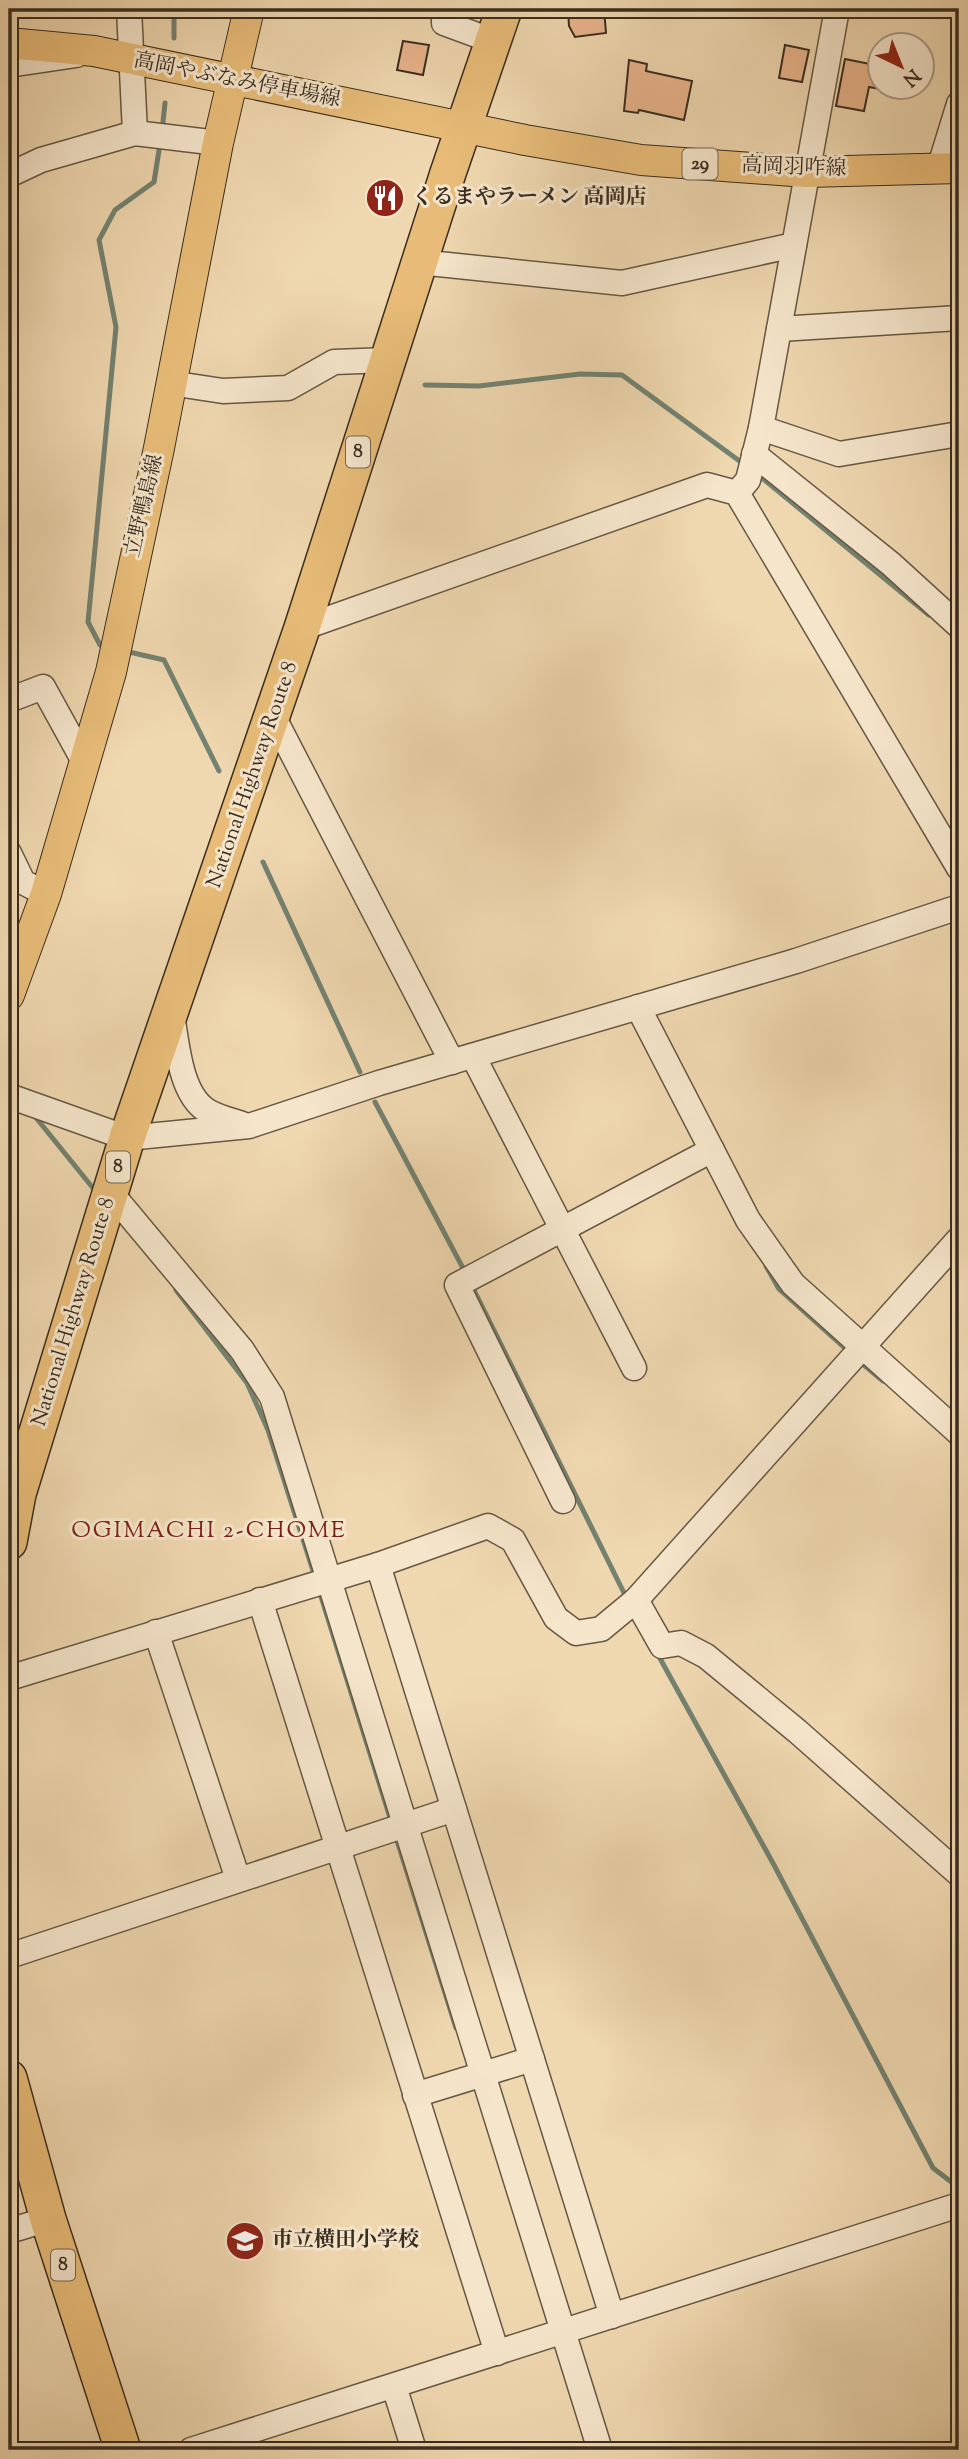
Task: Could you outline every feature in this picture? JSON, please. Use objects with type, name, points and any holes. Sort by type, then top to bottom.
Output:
[{"type":"highway","name":"National Highway Route 8","points":[[9,1542],[18,1494],[127,1138],[273,716],[419,262],[499,25]]},
{"type":"highway","name":"8","points":[[9,2078],[48,2219],[123,2450]]},
{"type":"main road","name":"立野鴨島線","points":[[9,995],[46,894],[86,765],[113,657],[159,448],[218,143],[235,80],[249,9]]},
{"type":"main road","name":"高岡やぶなみ停車場線","points":[[9,43],[94,51],[464,128]]},
{"type":"main road","name":"高岡羽咋線","points":[[464,128],[641,160],[807,172],[949,168]]},
{"type":"street","points":[[129,9],[135,133]]},
{"type":"street","points":[[444,9],[444,23],[499,25]]},
{"type":"street","points":[[737,493],[747,480],[761,428],[837,9]]},
{"type":"street","points":[[9,65],[94,51]]},
{"type":"street","points":[[949,168],[959,104]]},
{"type":"street","points":[[9,175],[41,160],[135,133],[218,143]]},
{"type":"street","points":[[419,262],[622,283],[794,245]]},
{"type":"street","points":[[779,329],[959,318]]},
{"type":"street","points":[[170,383],[223,391],[288,388],[334,362],[388,360]]},
{"type":"street","points":[[761,428],[839,454],[959,434]]},
{"type":"street","points":[[754,454],[891,564],[959,626]]},
{"type":"street","points":[[302,628],[707,485],[737,493],[959,868]]},
{"type":"street","points":[[9,700],[43,687],[86,765]]},
{"type":"street","points":[[273,716],[462,1059],[563,1230],[634,1368]]},
{"type":"street","points":[[9,853],[23,882],[46,894]]},
{"type":"street","points":[[9,1096],[127,1138],[249,1126],[462,1059],[796,961],[959,907]]},
{"type":"street","points":[[638,1007],[748,1220],[793,1284],[857,1353],[959,1433]]},
{"type":"street","points":[[172,1013],[181,1064],[196,1098],[206,1110],[249,1126]]},
{"type":"street","points":[[563,1501],[457,1286],[712,1150]]},
{"type":"street","points":[[111,1193],[242,1349],[272,1397],[600,2450]]},
{"type":"street","points":[[9,1678],[378,1565],[488,1526],[513,1540],[556,1618],[576,1633],[601,1629],[629,1607],[959,1239]]},
{"type":"street","points":[[378,1565],[612,2316]]},
{"type":"street","points":[[260,1600],[497,2353]]},
{"type":"street","points":[[629,1607],[662,1646],[681,1643],[706,1656],[797,1731],[959,1874]]},
{"type":"street","points":[[156,1632],[238,1879]]},
{"type":"street","points":[[9,1956],[454,1809]]},
{"type":"street","points":[[415,2095],[532,2059]]},
{"type":"street","points":[[191,2450],[959,2204]]},
{"type":"street","points":[[9,2231],[48,2219]]},
{"type":"street","points":[[394,2386],[414,2450]]},
{"type":"building","points":[[568,9],[604,9],[606,33],[575,37],[569,26]]},
{"type":"building","points":[[403,41],[429,45],[423,75],[397,70]]},
{"type":"building","points":[[785,45],[809,50],[802,82],[779,78]]},
{"type":"building","points":[[845,59],[866,63],[864,111],[836,106]]},
{"type":"building","points":[[629,60],[647,64],[646,71],[692,81],[684,120],[639,110],[638,113],[624,111]]},
{"type":"waterway","points":[[174,9],[174,38]]},
{"type":"waterway","points":[[162,131],[165,103]]},
{"type":"waterway","points":[[108,647],[100,645],[88,622],[116,327],[99,240],[115,210],[154,182],[160,144]]},
{"type":"waterway","points":[[425,385],[479,386],[580,374],[622,375],[745,465]]},
{"type":"waterway","points":[[756,473],[929,615]]},
{"type":"waterway","points":[[125,651],[164,660],[219,771]]},
{"type":"waterway","points":[[263,862],[360,1072]]},
{"type":"waterway","points":[[375,1102],[465,1272]]},
{"type":"waterway","points":[[33,1114],[97,1193]]},
{"type":"waterway","points":[[766,1266],[779,1289],[848,1351]]},
{"type":"waterway","points":[[471,1284],[627,1599]]},
{"type":"waterway","points":[[176,1290],[247,1383],[268,1430],[315,1577]]},
{"type":"waterway","points":[[858,1360],[883,1381]]},
{"type":"waterway","points":[[950,1440],[959,1448]]},
{"type":"waterway","points":[[319,1590],[391,1821]]},
{"type":"waterway","points":[[657,1653],[774,1865],[933,2168],[958,2187]]},
{"type":"waterway","points":[[395,1834],[456,2028]]},
{"type":"place","name":"くるまやラーメン 高岡店","points":[[385,198]]},
{"type":"place","name":"市立横田小学校","points":[[245,2241]]},
{"type":"district","name":"OGIMACHI 2-CHOME","points":[[209,1531]]}]
